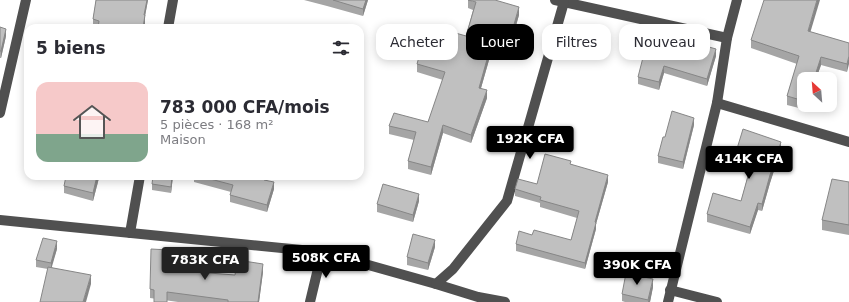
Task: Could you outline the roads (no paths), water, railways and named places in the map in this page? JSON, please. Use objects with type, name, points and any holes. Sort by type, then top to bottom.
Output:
[{"type":"street","points":[[0,113],[26,0]]},
{"type":"street","points":[[169,24],[173,0]]},
{"type":"street","points":[[668,302],[717,102],[727,38],[737,0]]},
{"type":"street","points":[[436,284],[453,269],[507,201],[560,1],[727,38]]},
{"type":"street","points":[[717,102],[849,142]]},
{"type":"street","points":[[130,233],[139,180]]},
{"type":"street","points":[[0,220],[322,252],[478,297],[505,302]]},
{"type":"street","points":[[310,302],[322,252]]},
{"type":"street","points":[[670,290],[717,302]]}]
